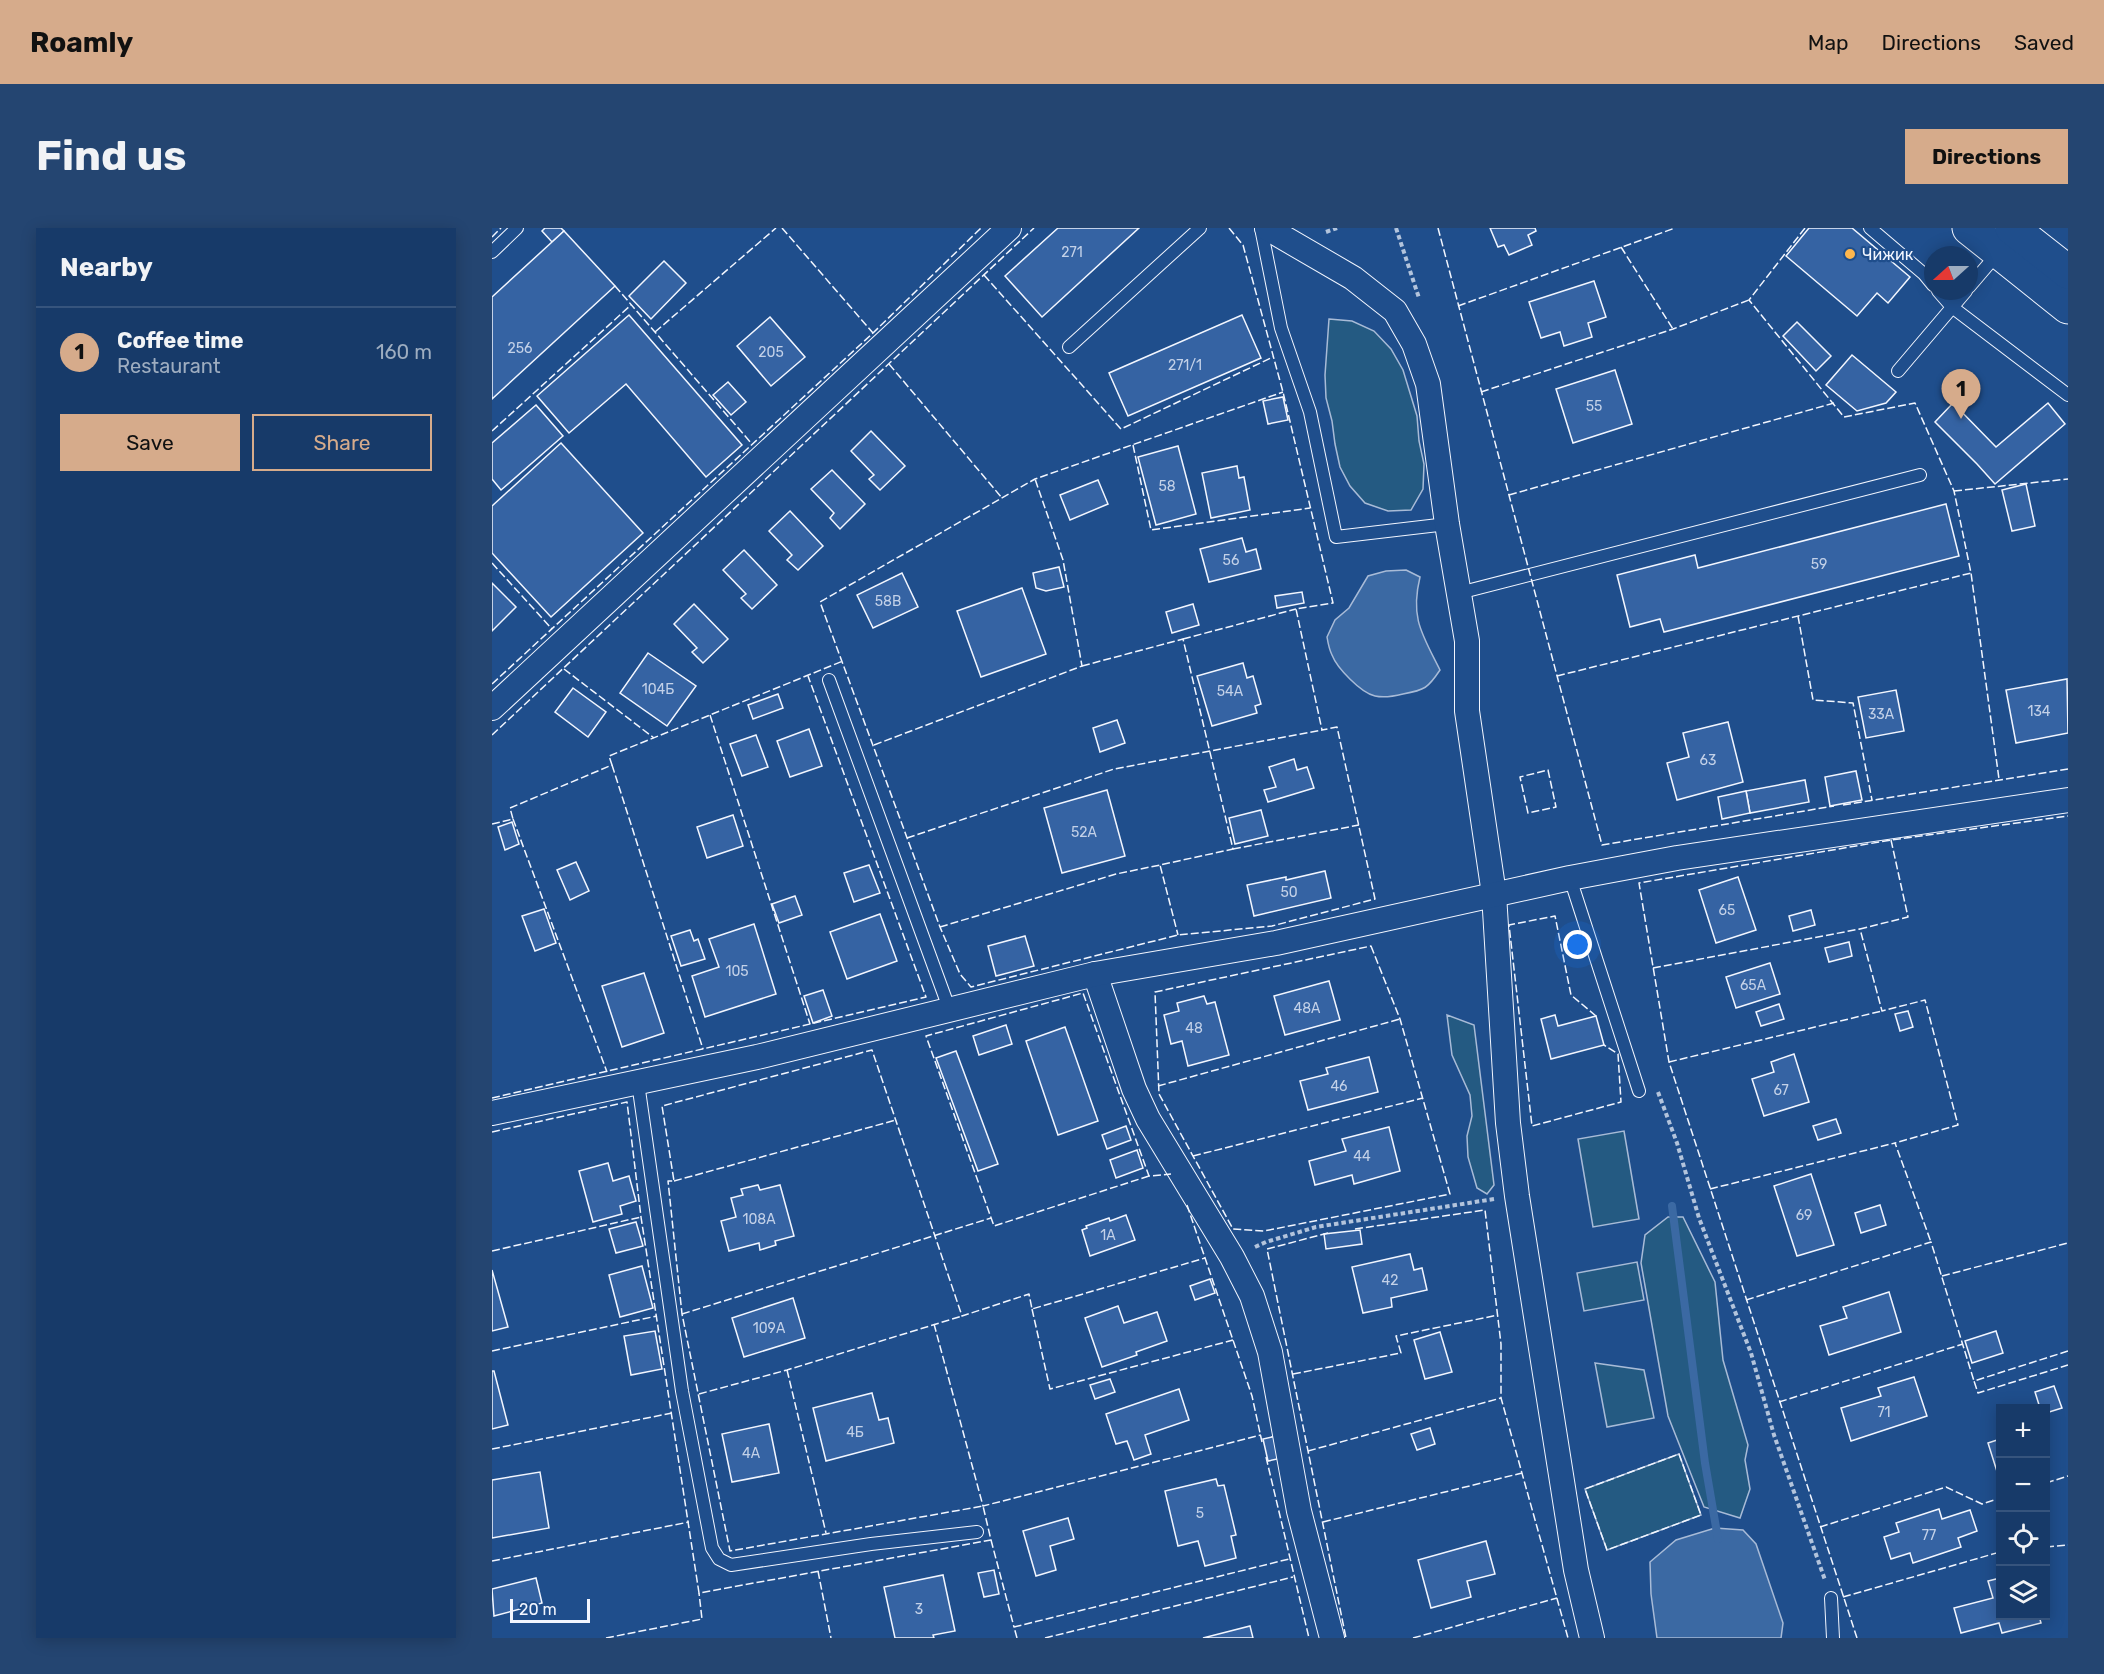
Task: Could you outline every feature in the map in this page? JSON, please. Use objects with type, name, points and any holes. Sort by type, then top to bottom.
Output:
[{"type":"main road","points":[[1969,228],[2005,240],[2068,272]]},
{"type":"main road","points":[[2005,240],[2068,307]]},
{"type":"street","points":[[492,708],[1009,228]]},
{"type":"street","points":[[1267,228],[1353,278],[1395,311],[1414,344],[1428,384],[1447,524],[1467,640],[1467,711],[1494,894],[1508,1123],[1517,1196],[1576,1570],[1592,1638]]},
{"type":"street","points":[[492,1113],[638,1083],[904,1022],[949,1008],[1095,974],[1276,943],[1569,878],[1677,858],[2068,800]]},
{"type":"street","points":[[1095,974],[1134,1089],[1148,1119],[1232,1257],[1252,1296],[1270,1352],[1299,1511],[1332,1638]]},
{"type":"lane","points":[[492,252],[517,228]]},
{"type":"lane","points":[[1069,347],[1200,228]]},
{"type":"lane","points":[[1261,228],[1281,327],[1310,412],[1336,537],[1447,524]]},
{"type":"lane","points":[[1870,228],[1924,274]]},
{"type":"lane","points":[[1978,275],[2005,240]]},
{"type":"lane","points":[[1946,300],[2068,395]]},
{"type":"lane","points":[[1898,371],[1958,300]]},
{"type":"lane","points":[[1459,593],[1920,475]]},
{"type":"lane","points":[[829,680],[949,1008]]},
{"type":"lane","points":[[1569,878],[1639,1091]]},
{"type":"lane","points":[[638,1083],[682,1391],[712,1548],[719,1559],[731,1565],[871,1544],[977,1532]]},
{"type":"lane","points":[[1831,1598],[1833,1638]]},
{"type":"path","points":[[1639,1091],[1659,1092],[1699,1218],[1751,1353],[1774,1435],[1831,1598]]},
{"type":"path","points":[[1232,1257],[1266,1242],[1316,1227],[1517,1196]]},
{"type":"shaded area","points":[[1329,319],[1352,321],[1374,331],[1391,349],[1403,370],[1417,416],[1424,464],[1423,489],[1411,510],[1388,511],[1365,503],[1350,486],[1340,467],[1326,398],[1325,375]]},
{"type":"shaded area","points":[[1406,570],[1420,577],[1416,604],[1419,625],[1440,670],[1429,684],[1421,689],[1393,696],[1375,696],[1357,685],[1339,666],[1331,653],[1327,637],[1335,620],[1349,608],[1368,576],[1386,571]]},
{"type":"shaded area","points":[[1447,1015],[1474,1025],[1494,1185],[1487,1194],[1477,1188],[1468,1157],[1467,1136],[1472,1116],[1470,1095],[1452,1055]]},
{"type":"shaded area","points":[[1624,1131],[1639,1219],[1593,1227],[1578,1139]]},
{"type":"shaded area","points":[[1668,1217],[1683,1217],[1715,1282],[1723,1360],[1748,1445],[1745,1460],[1750,1489],[1740,1518],[1704,1507],[1668,1416],[1641,1263],[1645,1235]]},
{"type":"shaded area","points":[[1637,1262],[1644,1300],[1584,1311],[1577,1273]]},
{"type":"shaded area","points":[[1595,1363],[1644,1370],[1654,1418],[1607,1427]]},
{"type":"shaded area","points":[[1679,1454],[1701,1515],[1607,1550],[1585,1489]]},
{"type":"shaded area","points":[[1715,1528],[1743,1530],[1756,1544],[1783,1623],[1781,1638],[1657,1638],[1651,1594],[1650,1562],[1676,1540]]},
{"type":"building","points":[[545,228],[561,228],[564,231],[552,242],[542,231]]},
{"type":"building","points":[[1058,228],[1139,228],[1042,317],[1005,276]]},
{"type":"building","points":[[1490,228],[1535,228],[1536,231],[1528,235],[1532,245],[1509,255],[1504,245],[1498,247]]},
{"type":"building","points":[[1809,228],[1852,228],[1910,277],[1888,303],[1877,293],[1857,316],[1786,256]]},
{"type":"building","points":[[564,231],[615,286],[492,399],[492,297]]},
{"type":"building","points":[[664,261],[686,283],[651,319],[629,296]]},
{"type":"building","points":[[1594,281],[1606,317],[1588,323],[1592,337],[1564,346],[1560,332],[1541,338],[1529,302]]},
{"type":"building","points":[[629,315],[742,445],[706,477],[626,384],[569,433],[537,396]]},
{"type":"building","points":[[1242,315],[1261,358],[1128,416],[1109,373]]},
{"type":"building","points":[[770,317],[805,357],[771,386],[737,346]]},
{"type":"building","points":[[1797,322],[1831,356],[1816,371],[1783,336]]},
{"type":"building","points":[[1852,355],[1896,392],[1886,403],[1857,411],[1826,385]]},
{"type":"building","points":[[1615,370],[1632,424],[1573,443],[1556,389]]},
{"type":"building","points":[[728,382],[746,402],[731,415],[713,395]]},
{"type":"building","points":[[1283,397],[1288,420],[1268,424],[1263,401]]},
{"type":"building","points":[[1953,403],[1996,447],[2048,403],[2065,424],[1995,484],[1935,422]]},
{"type":"building","points":[[536,405],[563,436],[501,490],[492,479],[492,443]]},
{"type":"building","points":[[871,431],[905,466],[880,490],[869,479],[874,475],[851,451]]},
{"type":"building","points":[[561,443],[643,533],[551,617],[492,553],[492,506]]},
{"type":"building","points":[[1178,446],[1196,514],[1156,525],[1138,457]]},
{"type":"building","points":[[1237,466],[1239,478],[1244,477],[1250,510],[1211,518],[1202,473]]},
{"type":"building","points":[[832,470],[865,504],[840,529],[830,518],[834,513],[811,489]]},
{"type":"building","points":[[1098,480],[1108,504],[1070,520],[1060,495]]},
{"type":"building","points":[[2026,484],[2035,526],[2012,531],[2002,490]]},
{"type":"building","points":[[1946,504],[1959,556],[1664,632],[1660,619],[1630,627],[1617,575],[1695,555],[1698,568]]},
{"type":"building","points":[[790,511],[823,546],[798,570],[787,560],[792,555],[769,531]]},
{"type":"building","points":[[1242,538],[1246,552],[1256,549],[1261,569],[1209,582],[1200,549]]},
{"type":"building","points":[[744,550],[777,585],[752,609],[741,598],[746,594],[723,570]]},
{"type":"building","points":[[1059,567],[1064,587],[1046,591],[1036,588],[1033,573]]},
{"type":"building","points":[[902,573],[918,607],[873,628],[857,595]]},
{"type":"building","points":[[492,583],[516,607],[492,631]]},
{"type":"building","points":[[1022,588],[1046,654],[981,677],[957,611]]},
{"type":"building","points":[[1302,592],[1304,603],[1277,608],[1275,596]]},
{"type":"building","points":[[694,604],[728,639],[703,663],[692,652],[697,648],[674,624]]},
{"type":"building","points":[[1193,604],[1199,625],[1172,633],[1166,612]]},
{"type":"building","points":[[648,653],[696,686],[667,726],[620,693]]},
{"type":"building","points":[[1243,663],[1247,678],[1253,676],[1261,704],[1255,706],[1257,713],[1212,726],[1197,676]]},
{"type":"building","points":[[2067,679],[2068,733],[2016,743],[2006,690]]},
{"type":"building","points":[[573,688],[606,712],[588,737],[555,712]]},
{"type":"building","points":[[1896,690],[1904,731],[1866,738],[1858,697]]},
{"type":"building","points":[[778,694],[783,708],[753,719],[748,705]]},
{"type":"building","points":[[1117,720],[1125,743],[1100,752],[1093,728]]},
{"type":"building","points":[[1728,722],[1743,782],[1677,800],[1667,763],[1689,757],[1683,733]]},
{"type":"building","points":[[809,729],[822,766],[790,777],[777,741]]},
{"type":"building","points":[[756,735],[768,767],[742,776],[730,744]]},
{"type":"building","points":[[1294,759],[1297,770],[1307,767],[1314,788],[1268,802],[1264,790],[1276,787],[1269,767]]},
{"type":"building","points":[[1856,771],[1862,800],[1830,806],[1825,777]]},
{"type":"building","points":[[1805,780],[1809,802],[1750,813],[1746,791]]},
{"type":"building","points":[[1107,790],[1125,856],[1062,873],[1044,808]]},
{"type":"building","points":[[1746,791],[1750,813],[1722,819],[1718,797]]},
{"type":"building","points":[[1261,810],[1268,836],[1235,844],[1229,818]]},
{"type":"building","points":[[733,815],[743,846],[707,858],[697,827]]},
{"type":"building","points":[[512,822],[519,844],[505,850],[498,827]]},
{"type":"building","points":[[576,862],[589,891],[570,900],[557,870]]},
{"type":"building","points":[[869,865],[880,893],[854,902],[844,873]]},
{"type":"building","points":[[1325,871],[1331,898],[1254,916],[1247,885],[1286,877],[1286,880]]},
{"type":"building","points":[[1738,877],[1756,930],[1716,943],[1699,890]]},
{"type":"building","points":[[795,896],[802,915],[779,923],[772,904]]},
{"type":"building","points":[[544,909],[556,943],[535,951],[522,916]]},
{"type":"building","points":[[1811,910],[1815,925],[1793,931],[1789,916]]},
{"type":"building","points":[[880,914],[897,961],[847,979],[830,932]]},
{"type":"building","points":[[754,924],[776,994],[705,1017],[692,976],[719,967],[709,939]]},
{"type":"building","points":[[690,930],[694,941],[698,939],[705,959],[681,966],[671,936]]},
{"type":"building","points":[[1025,936],[1034,966],[996,976],[988,946]]},
{"type":"building","points":[[1849,942],[1852,956],[1829,962],[1825,948]]},
{"type":"building","points":[[1770,963],[1780,994],[1736,1008],[1726,977]]},
{"type":"building","points":[[644,973],[664,1033],[622,1047],[602,986]]},
{"type":"building","points":[[1329,981],[1340,1020],[1285,1035],[1274,996]]},
{"type":"building","points":[[823,990],[832,1016],[813,1023],[804,996]]},
{"type":"building","points":[[1204,996],[1207,1004],[1215,1002],[1229,1055],[1188,1066],[1182,1041],[1171,1044],[1164,1015],[1179,1011],[1177,1003]]},
{"type":"building","points":[[1779,1004],[1784,1019],[1761,1026],[1756,1012]]},
{"type":"building","points":[[1908,1011],[1913,1027],[1900,1031],[1895,1014]]},
{"type":"building","points":[[1555,1015],[1558,1026],[1596,1016],[1604,1045],[1551,1059],[1541,1019]]},
{"type":"building","points":[[1006,1025],[1012,1044],[979,1055],[973,1036]]},
{"type":"building","points":[[1065,1027],[1098,1121],[1058,1135],[1026,1041]]},
{"type":"building","points":[[956,1051],[998,1164],[978,1171],[936,1058]]},
{"type":"building","points":[[1794,1054],[1809,1102],[1764,1116],[1752,1079],[1774,1072],[1771,1062]]},
{"type":"building","points":[[1369,1057],[1378,1092],[1308,1110],[1300,1081],[1328,1074],[1326,1068]]},
{"type":"building","points":[[1836,1119],[1841,1133],[1818,1140],[1813,1126]]},
{"type":"building","points":[[1126,1126],[1131,1140],[1107,1149],[1102,1135]]},
{"type":"building","points":[[1389,1127],[1400,1171],[1354,1184],[1352,1175],[1315,1185],[1309,1161],[1346,1151],[1342,1139]]},
{"type":"building","points":[[1137,1150],[1143,1168],[1116,1178],[1110,1160]]},
{"type":"building","points":[[608,1163],[613,1181],[629,1176],[636,1201],[620,1206],[622,1214],[593,1222],[579,1171]]},
{"type":"building","points":[[1811,1174],[1834,1245],[1797,1256],[1774,1186]]},
{"type":"building","points":[[758,1185],[760,1190],[780,1185],[794,1236],[775,1241],[776,1245],[760,1250],[759,1243],[729,1251],[721,1221],[736,1217],[731,1198],[743,1195],[741,1189]]},
{"type":"building","points":[[1880,1205],[1886,1225],[1861,1233],[1855,1213]]},
{"type":"building","points":[[1126,1215],[1135,1240],[1090,1256],[1082,1230],[1087,1228],[1086,1226],[1109,1218],[1110,1221]]},
{"type":"building","points":[[636,1222],[643,1246],[616,1253],[609,1229]]},
{"type":"building","points":[[1360,1230],[1362,1244],[1326,1249],[1324,1234]]},
{"type":"building","points":[[1410,1254],[1414,1270],[1422,1268],[1427,1290],[1391,1298],[1392,1307],[1363,1313],[1352,1267]]},
{"type":"building","points":[[642,1266],[653,1308],[620,1317],[609,1275]]},
{"type":"building","points":[[492,1270],[508,1327],[492,1331]]},
{"type":"building","points":[[1210,1279],[1215,1293],[1195,1300],[1190,1286]]},
{"type":"building","points":[[1889,1292],[1901,1332],[1829,1355],[1820,1326],[1847,1318],[1843,1307]]},
{"type":"building","points":[[793,1298],[805,1338],[744,1357],[732,1318]]},
{"type":"building","points":[[1118,1306],[1124,1323],[1157,1312],[1167,1341],[1136,1352],[1137,1355],[1102,1367],[1085,1318]]},
{"type":"building","points":[[655,1331],[662,1369],[631,1375],[624,1336]]},
{"type":"building","points":[[1996,1331],[2003,1353],[1972,1363],[1965,1341]]},
{"type":"building","points":[[1440,1332],[1452,1372],[1425,1379],[1414,1340]]},
{"type":"building","points":[[492,1371],[494,1371],[508,1425],[492,1429]]},
{"type":"building","points":[[1914,1377],[1927,1416],[1851,1441],[1841,1408],[1881,1396],[1878,1388]]},
{"type":"building","points":[[1110,1379],[1115,1392],[1095,1399],[1090,1385]]},
{"type":"building","points":[[2054,1386],[2062,1408],[2050,1412],[2050,1404],[2039,1404],[2035,1392]]},
{"type":"building","points":[[1179,1389],[1189,1420],[1145,1435],[1151,1454],[1134,1460],[1127,1441],[1116,1444],[1106,1414]]},
{"type":"building","points":[[872,1393],[879,1420],[888,1418],[894,1443],[826,1461],[813,1408]]},
{"type":"building","points":[[769,1424],[779,1473],[732,1482],[722,1434]]},
{"type":"building","points":[[1430,1428],[1435,1444],[1417,1450],[1411,1434]]},
{"type":"building","points":[[1276,1436],[1282,1458],[1268,1461],[1263,1439]]},
{"type":"building","points":[[1996,1440],[1996,1468],[1988,1443]]},
{"type":"building","points":[[540,1472],[549,1528],[492,1538],[492,1480]]},
{"type":"building","points":[[1216,1479],[1218,1486],[1224,1485],[1236,1535],[1231,1536],[1236,1558],[1205,1566],[1198,1541],[1178,1546],[1165,1491]]},
{"type":"building","points":[[1939,1509],[1942,1519],[1970,1510],[1977,1531],[1958,1538],[1961,1547],[1913,1563],[1910,1553],[1891,1559],[1884,1537],[1899,1532],[1896,1523]]},
{"type":"building","points":[[1068,1518],[1074,1539],[1050,1546],[1056,1570],[1036,1576],[1023,1531]]},
{"type":"building","points":[[1486,1541],[1495,1574],[1467,1581],[1471,1597],[1431,1608],[1418,1560]]},
{"type":"building","points":[[994,1570],[999,1594],[984,1597],[978,1573]]},
{"type":"building","points":[[943,1575],[955,1631],[933,1635],[934,1638],[895,1638],[884,1587]]},
{"type":"building","points":[[536,1578],[542,1603],[494,1616],[492,1589]]},
{"type":"building","points":[[1996,1579],[1996,1620],[2040,1620],[2041,1623],[2002,1633],[1999,1623],[1961,1633],[1954,1608],[1993,1598],[1988,1581]]},
{"type":"building","points":[[1250,1626],[1253,1638],[1203,1638]]},
{"type":"waterway","points":[[1672,1206],[1705,1463],[1718,1539]]},
{"type":"fence","points":[[492,237],[501,228]]},
{"type":"fence","points":[[655,332],[776,228]]},
{"type":"fence","points":[[782,228],[873,333]]},
{"type":"fence","points":[[492,684],[873,333],[981,228]]},
{"type":"fence","points":[[492,735],[1034,228]]},
{"type":"fence","points":[[1229,228],[1243,245],[1283,392],[1333,603],[1296,609],[1322,730],[1337,727],[1375,899],[1272,926],[1178,935],[971,987],[960,974],[940,927],[820,602],[1035,479],[1283,392]]},
{"type":"fence","points":[[1438,228],[1602,845],[1834,806]]},
{"type":"fence","points":[[1458,306],[1675,228]]},
{"type":"fence","points":[[1805,228],[1749,300],[1844,417],[1915,403],[1954,491],[1971,573],[1999,779]]},
{"type":"fence","points":[[1621,247],[1673,329]]},
{"type":"fence","points":[[984,275],[1121,429],[1273,357]]},
{"type":"fence","points":[[615,286],[752,444]]},
{"type":"fence","points":[[1481,392],[1673,329],[1749,300]]},
{"type":"fence","points":[[492,431],[631,305]]},
{"type":"fence","points":[[889,364],[1002,498]]},
{"type":"fence","points":[[1509,495],[1834,403]]},
{"type":"fence","points":[[1133,445],[1151,530],[1310,508]]},
{"type":"fence","points":[[874,745],[1082,666],[1063,560],[1035,479]]},
{"type":"fence","points":[[1954,491],[2068,479]]},
{"type":"fence","points":[[492,563],[552,629]]},
{"type":"fence","points":[[1557,676],[1971,573]]},
{"type":"fence","points":[[1183,639],[1296,609]]},
{"type":"fence","points":[[1798,616],[1813,700],[1853,703],[1872,800]]},
{"type":"fence","points":[[1082,666],[1183,639],[1233,849],[1160,865],[1178,935]]},
{"type":"fence","points":[[492,824],[513,819],[510,808],[612,765],[609,756],[843,661]]},
{"type":"fence","points":[[564,669],[654,738]]},
{"type":"fence","points":[[492,1098],[926,997],[808,676]]},
{"type":"fence","points":[[710,715],[810,1024]]},
{"type":"fence","points":[[907,838],[1114,769],[1322,730]]},
{"type":"fence","points":[[612,765],[703,1049]]},
{"type":"fence","points":[[1843,805],[2068,769]]},
{"type":"fence","points":[[1548,770],[1556,807],[1528,813],[1520,777],[1548,770]]},
{"type":"fence","points":[[1857,1638],[1669,1062],[1639,883],[1891,840],[2068,816]]},
{"type":"fence","points":[[513,819],[607,1072]]},
{"type":"fence","points":[[1233,849],[1359,825]]},
{"type":"fence","points":[[1891,840],[1908,917],[1860,929],[1882,1011],[1925,1000],[1958,1125],[1895,1143]]},
{"type":"fence","points":[[940,927],[1116,874],[1160,865]]},
{"type":"fence","points":[[1596,1016],[1571,995],[1555,916],[1509,925],[1532,1126],[1621,1102],[1618,1054],[1604,1045]]},
{"type":"fence","points":[[1653,968],[1860,929]]},
{"type":"fence","points":[[1371,946],[1400,1019],[1450,1194],[1264,1231],[1233,1229],[1159,1094],[1155,992],[1371,946]]},
{"type":"fence","points":[[1149,1176],[994,1226],[926,1036],[1083,993],[1149,1176],[1171,1174]]},
{"type":"fence","points":[[1669,1062],[1882,1011]]},
{"type":"fence","points":[[1158,1086],[1400,1019]]},
{"type":"fence","points":[[492,1132],[627,1102],[641,1217],[699,1593],[991,1540],[983,1506],[730,1551],[682,1314],[668,1181],[674,1181],[662,1106],[872,1050],[962,1316],[1029,1294],[1032,1309],[1205,1258]]},
{"type":"fence","points":[[1193,1156],[1423,1098]]},
{"type":"fence","points":[[674,1181],[896,1120]]},
{"type":"fence","points":[[1710,1189],[1895,1143],[1931,1242]]},
{"type":"fence","points":[[1187,1205],[1252,1396],[1262,1442]]},
{"type":"fence","points":[[1355,1229],[1485,1210],[1501,1344],[1501,1398],[1568,1638]]},
{"type":"fence","points":[[492,1251],[641,1217]]},
{"type":"fence","points":[[682,1314],[991,1218]]},
{"type":"fence","points":[[1328,1233],[1267,1249],[1346,1638]]},
{"type":"fence","points":[[1746,1300],[1931,1242],[1974,1381]]},
{"type":"fence","points":[[1942,1276],[2068,1243]]},
{"type":"fence","points":[[1032,1309],[1050,1389],[1233,1340]]},
{"type":"fence","points":[[1293,1374],[1401,1353],[1396,1336],[1498,1315]]},
{"type":"fence","points":[[492,1351],[657,1316]]},
{"type":"fence","points":[[699,1394],[787,1370],[962,1316]]},
{"type":"fence","points":[[934,1324],[983,1506],[1261,1435]]},
{"type":"fence","points":[[1779,1402],[1963,1344]]},
{"type":"fence","points":[[2068,1351],[1974,1381],[1978,1393],[2068,1365]]},
{"type":"fence","points":[[787,1370],[826,1533]]},
{"type":"fence","points":[[1308,1451],[1501,1398]]},
{"type":"fence","points":[[492,1449],[672,1413]]},
{"type":"fence","points":[[1679,1454],[1701,1515],[1607,1550],[1585,1489],[1679,1454]]},
{"type":"fence","points":[[1266,1457],[1309,1638]]},
{"type":"fence","points":[[1323,1522],[1522,1473]]},
{"type":"fence","points":[[2050,1482],[2068,1476]]},
{"type":"fence","points":[[1820,1527],[1946,1487],[1982,1504],[1996,1499]]},
{"type":"fence","points":[[492,1561],[689,1522]]},
{"type":"fence","points":[[991,1540],[1014,1627]]},
{"type":"fence","points":[[2050,1547],[2068,1545]]},
{"type":"fence","points":[[1843,1597],[1996,1553]]},
{"type":"fence","points":[[1017,1638],[1014,1627],[1289,1559]]},
{"type":"fence","points":[[818,1571],[831,1638]]},
{"type":"fence","points":[[1045,1638],[1293,1577]]},
{"type":"fence","points":[[606,1638],[702,1619],[699,1593]]},
{"type":"fence","points":[[1413,1638],[1557,1598]]},
{"type":"place","name":"Чижик","points":[[1850,254]]},
{"type":"place","name":"Coffee time","points":[[1961,419]]}]
